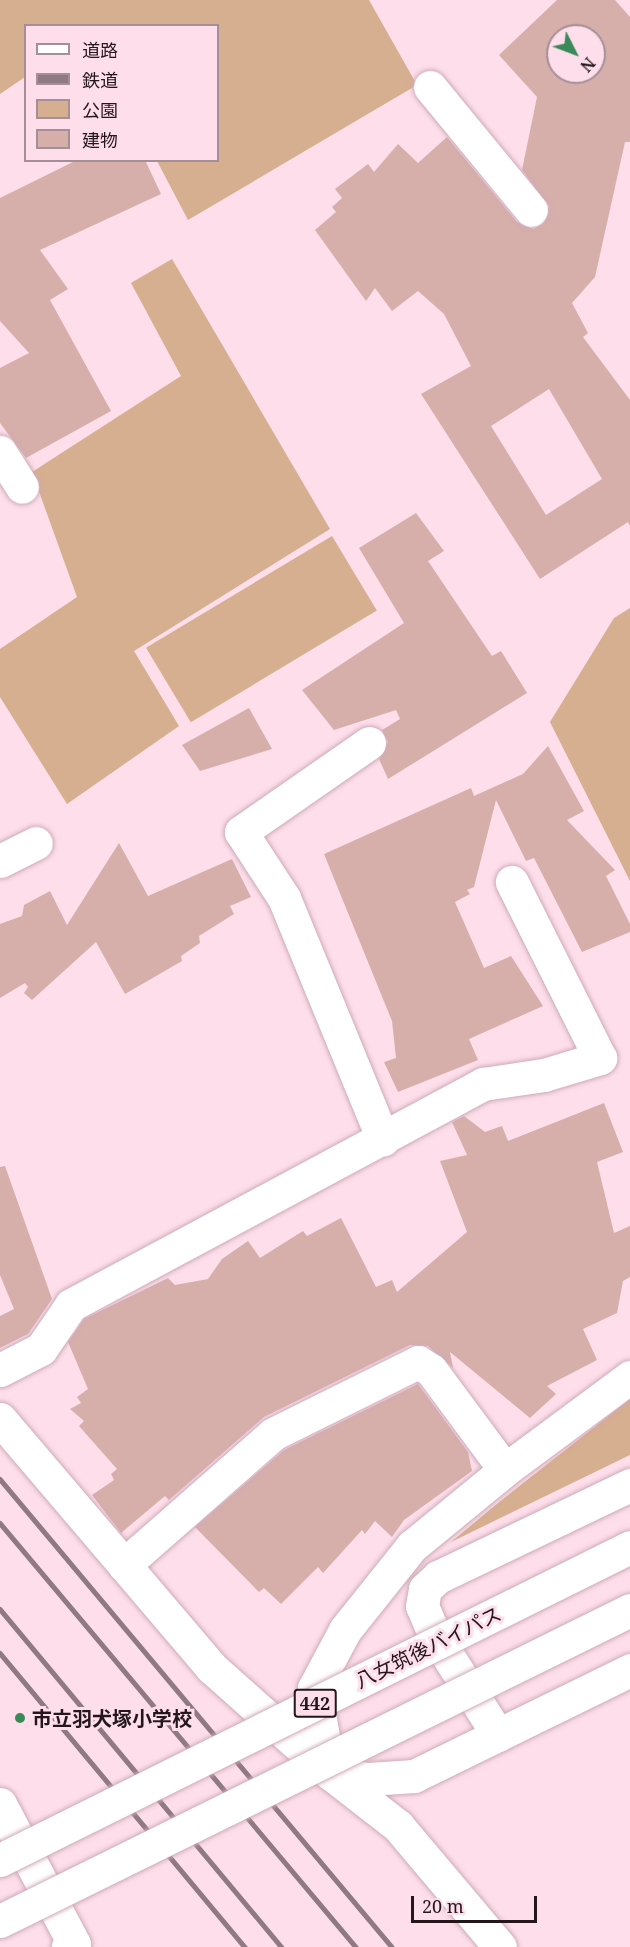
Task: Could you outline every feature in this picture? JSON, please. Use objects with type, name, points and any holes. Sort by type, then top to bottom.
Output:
[{"type":"main road","points":[[430,87],[531,210]]},
{"type":"main road","points":[[0,452],[22,488]]},
{"type":"main road","points":[[369,743],[241,832],[284,898],[382,1139]]},
{"type":"main road","points":[[0,861],[36,843]]},
{"type":"main road","points":[[0,1370],[41,1349],[71,1305],[483,1084],[544,1075],[600,1058],[512,882]]},
{"type":"main road","points":[[124,1565],[273,1434],[418,1362],[431,1370],[505,1470]]},
{"type":"main road","points":[[330,1773],[314,1689],[345,1630],[412,1546],[505,1470],[630,1377]]},
{"type":"main road","points":[[0,1419],[212,1668],[330,1773],[398,1826],[501,1947]]},
{"type":"main road","points":[[498,1735],[434,1634],[422,1606],[425,1589],[438,1577],[630,1485]]},
{"type":"main road","name":"八女筑後バイパス","points":[[0,1860],[630,1547]]},
{"type":"main road","points":[[0,1921],[630,1610]]},
{"type":"main road","points":[[330,1773],[368,1779],[414,1776],[630,1670]]},
{"type":"main road","points":[[0,1804],[74,1944],[68,1947]]},
{"type":"green space","points":[[0,0],[369,0],[417,85],[188,220],[158,162],[219,162],[219,24],[24,24],[24,78],[0,94]]},
{"type":"green space","points":[[172,259],[330,529],[134,651],[179,726],[67,804],[0,697],[0,649],[77,597],[32,472],[181,376],[131,283]]},
{"type":"green space","points":[[332,536],[377,611],[191,722],[146,648]]},
{"type":"green space","points":[[630,608],[630,881],[550,722],[614,618]]},
{"type":"green space","points":[[630,1399],[630,1455],[451,1542],[498,1503]]},
{"type":"building","points":[[557,0],[615,0],[630,17],[630,142],[625,142],[595,277],[572,303],[588,333],[583,337],[630,400],[630,526],[628,522],[540,579],[421,394],[471,366],[444,314],[418,291],[392,311],[375,288],[366,301],[315,230],[336,212],[332,207],[342,198],[335,189],[368,164],[374,172],[398,144],[418,163],[447,137],[517,222],[533,229],[543,224],[549,206],[522,170],[537,97],[499,55]],"holes":[[[549,389],[602,479],[546,515],[491,426]]]},
{"type":"building","points":[[73,162],[146,162],[161,194],[40,250],[68,289],[50,300],[111,411],[26,458],[0,423],[0,368],[29,353],[0,321],[0,198]]},
{"type":"building","points":[[416,513],[444,551],[428,561],[492,656],[501,651],[527,693],[388,779],[379,759],[388,742],[382,730],[400,719],[396,710],[334,730],[302,690],[404,623],[359,548]]},
{"type":"building","points":[[249,708],[272,749],[200,771],[182,745]]},
{"type":"building","points":[[548,746],[584,811],[567,820],[615,870],[606,876],[630,924],[630,932],[582,952],[534,858],[526,861],[496,800],[474,887],[467,890],[470,894],[455,902],[484,968],[511,956],[543,1006],[469,1039],[478,1060],[398,1092],[384,1062],[396,1058],[392,1021],[324,854],[471,788],[474,796],[523,774]]},
{"type":"building","points":[[119,843],[148,896],[232,859],[251,897],[230,906],[234,914],[199,936],[200,943],[181,956],[182,961],[125,994],[96,942],[32,1000],[24,993],[28,987],[25,983],[0,998],[0,924],[22,916],[24,905],[50,891],[67,925]]},
{"type":"building","points":[[604,1103],[623,1152],[597,1162],[614,1233],[630,1226],[630,1277],[623,1281],[617,1313],[583,1329],[597,1360],[547,1386],[556,1394],[530,1418],[450,1352],[453,1368],[428,1346],[410,1345],[264,1417],[169,1500],[165,1496],[121,1533],[92,1495],[114,1480],[111,1474],[117,1469],[79,1426],[84,1421],[70,1409],[81,1403],[77,1397],[88,1389],[68,1342],[84,1319],[168,1278],[175,1285],[208,1279],[222,1259],[248,1241],[260,1258],[303,1231],[307,1236],[341,1218],[376,1287],[392,1280],[397,1292],[467,1232],[440,1161],[467,1155],[452,1122],[464,1116],[485,1132],[502,1126],[508,1141]]},
{"type":"building","points":[[5,1166],[52,1299],[28,1334],[0,1348],[0,1316],[14,1309],[0,1275],[0,1167]]},
{"type":"building","points":[[418,1384],[468,1452],[472,1471],[404,1520],[392,1537],[375,1521],[365,1534],[362,1530],[323,1573],[318,1567],[281,1604],[264,1588],[259,1592],[195,1527],[284,1450]]},
{"type":"railway","points":[[0,1479],[392,1947]]},
{"type":"railway","points":[[0,1523],[356,1947]]},
{"type":"railway","points":[[0,1609],[282,1947]]},
{"type":"railway","points":[[0,1653],[245,1947]]},
{"type":"place","name":"市立羽犬塚小学校","points":[[20,1718]]}]
